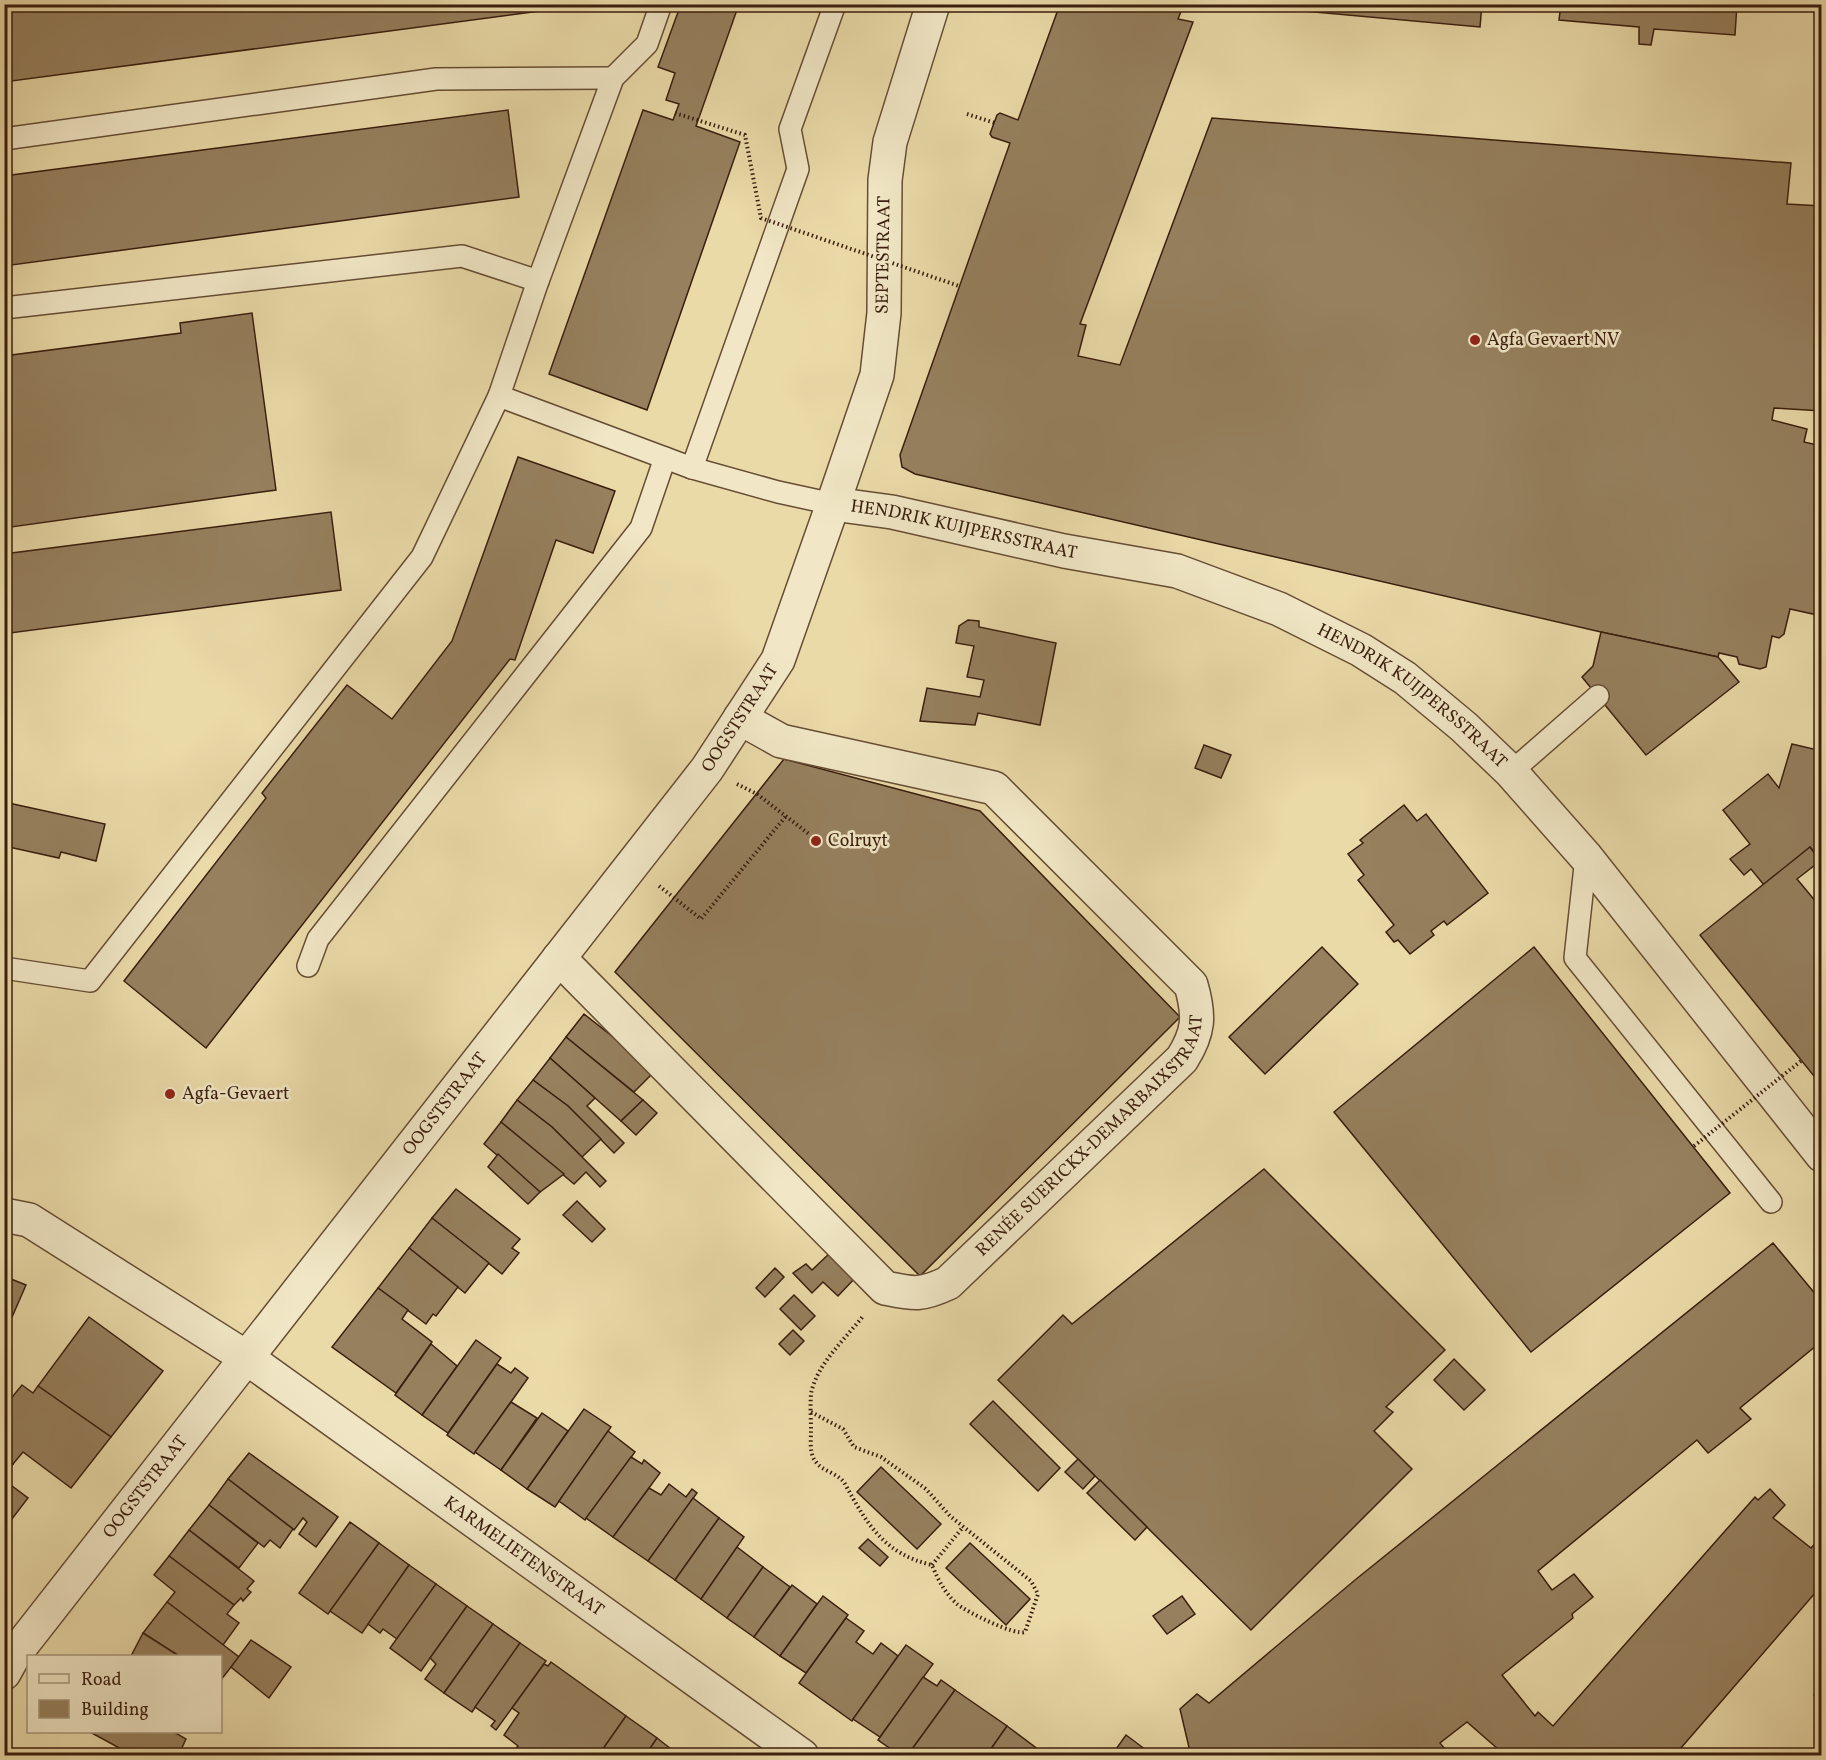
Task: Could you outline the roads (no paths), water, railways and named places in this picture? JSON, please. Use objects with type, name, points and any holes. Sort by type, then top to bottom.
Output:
[{"type":"street","name":"SEPTESTRAAT","points":[[833,504],[878,375],[884,313],[885,180],[890,142],[933,4]]},
{"type":"street","name":"OOGSTSTRAAT","points":[[4,1673],[14,1655],[707,769],[778,660],[833,504]]},
{"type":"street","name":"HENDRIK KUIJPERSSTRAAT","points":[[833,504],[892,512],[1064,551],[1177,571],[1279,609],[1361,650],[1405,678],[1464,727],[1511,772],[1586,858],[1821,1155]]},
{"type":"street","name":"RENÉE SUERICKX-DEMARBAIXSTRAAT","points":[[559,958],[885,1288],[925,1293],[948,1283],[1182,1059],[1195,1038],[1196,1002],[1191,985],[994,788],[781,741],[740,718]]},
{"type":"street","name":"KARMELIETENSTRAAT","points":[[4,1215],[29,1220],[247,1358],[802,1755]]},
{"type":"lane","points":[[4,968],[90,981],[422,557],[499,396],[538,280],[613,78],[647,44],[661,4]]},
{"type":"lane","points":[[692,468],[798,169],[790,129],[836,4]]},
{"type":"lane","points":[[4,139],[436,79],[613,78]]},
{"type":"lane","points":[[4,308],[462,256],[538,280]]},
{"type":"lane","points":[[499,396],[692,468],[778,492],[833,504]]},
{"type":"lane","points":[[309,966],[318,939],[641,528],[665,458]]},
{"type":"lane","points":[[1511,772],[1598,696]]},
{"type":"lane","points":[[1586,858],[1575,958],[1771,1202]]},
{"type":"place","name":"Agfa Gevaert NV","points":[[1475,340]]},
{"type":"place","name":"Colruyt","points":[[816,841]]},
{"type":"place","name":"Agfa-Gevaert","points":[[170,1094]]}]
